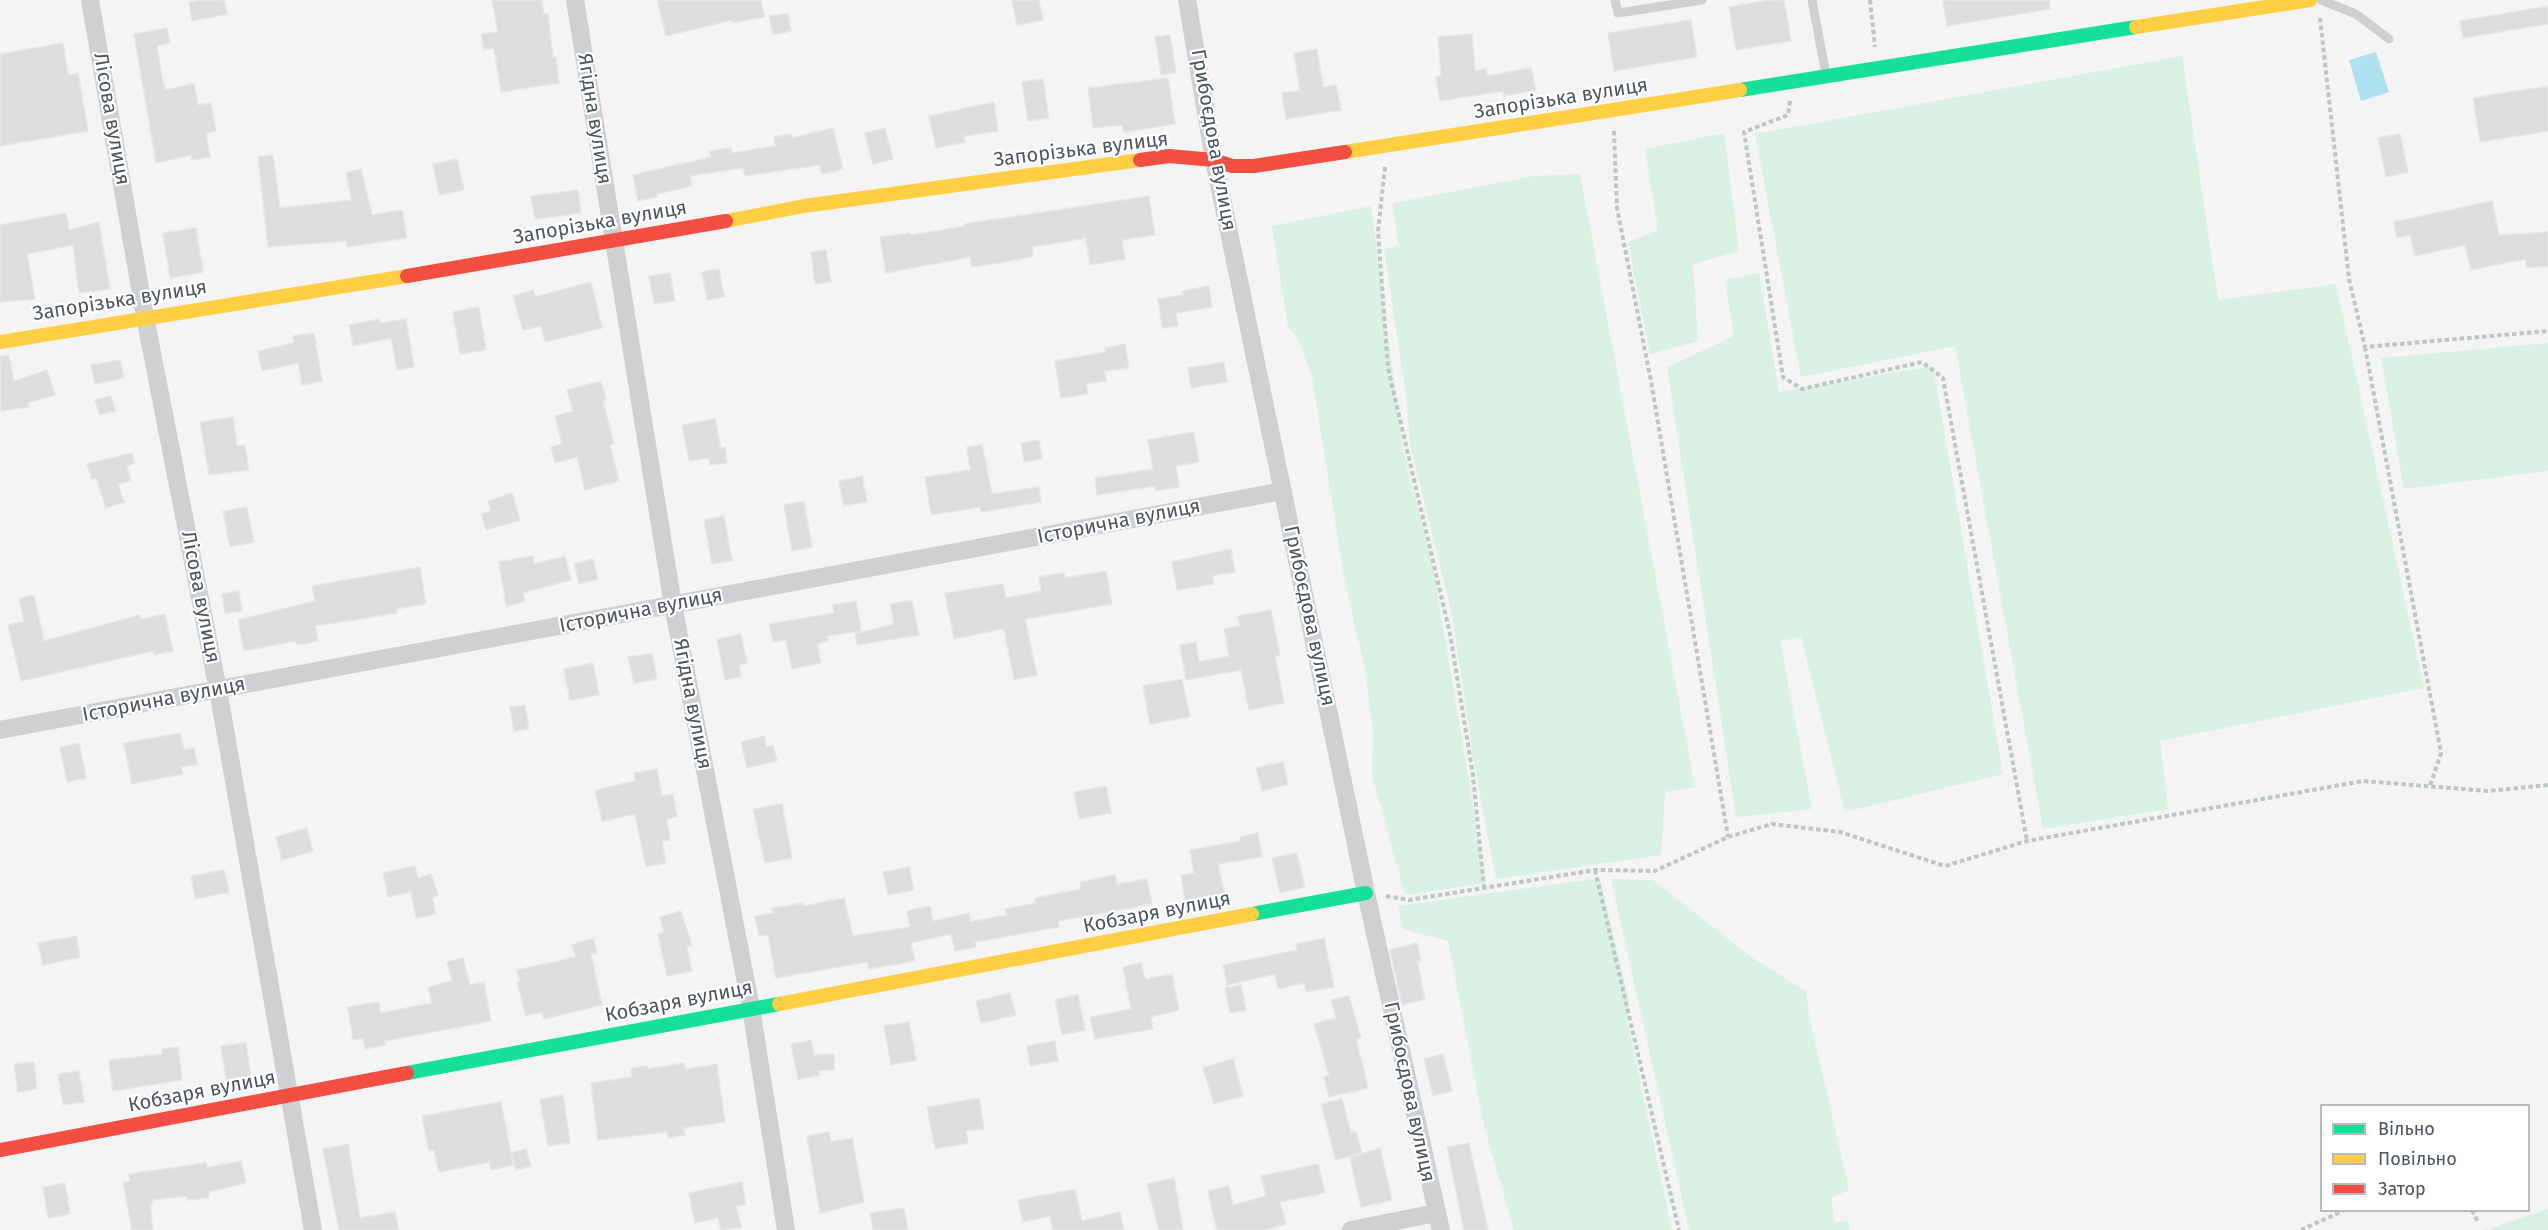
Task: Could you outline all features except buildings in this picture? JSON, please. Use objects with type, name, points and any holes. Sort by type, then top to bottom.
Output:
[{"type":"street","name":"Лісова вулиця","points":[[90,0],[145,316],[218,690],[313,1230]]},
{"type":"street","name":"Ягідна вулиця","points":[[575,0],[673,605],[751,1008],[786,1230]]},
{"type":"street","name":"Грибоєдова вулиця","points":[[1187,0],[1214,160],[1366,893],[1439,1221]]},
{"type":"street","name":"Запорізька вулиця","points":[[0,342],[145,316],[614,242],[804,206],[1169,156],[1214,160],[1232,166],[1254,166],[2310,0]]},
{"type":"street","name":"Історична вулиця","points":[[0,730],[1283,491]]},
{"type":"street","name":"Кобзаря вулиця","points":[[0,1150],[1366,893]]},
{"type":"street","points":[[1351,1230],[1439,1221]]},
{"type":"lane","points":[[1615,0],[1617,13],[1702,0]]},
{"type":"lane","points":[[1812,0],[1826,77]]},
{"type":"lane","points":[[2321,0],[2356,14],[2389,39]]},
{"type":"path","points":[[1870,0],[1878,69]]},
{"type":"path","points":[[2319,12],[2349,279],[2365,347],[2441,753],[2430,786]]},
{"type":"path","points":[[1792,82],[1788,115],[1744,132],[1783,376],[1802,389],[1922,362],[1943,378],[2027,841]]},
{"type":"path","points":[[1613,110],[1617,208],[1651,381],[1728,837]]},
{"type":"path","points":[[1388,145],[1378,231],[1388,368],[1450,634],[1473,775],[1484,888]]},
{"type":"path","points":[[2365,347],[2548,331]]},
{"type":"path","points":[[1366,893],[1409,900],[1595,870],[1655,871],[1728,837],[1772,824],[1840,832],[1945,866],[2027,841],[2363,781],[2488,791],[2548,784]]},
{"type":"path","points":[[1595,870],[1679,1230]]},
{"type":"path","points":[[2301,1230],[2341,1212]]},
{"type":"path","points":[[2473,1212],[2478,1222]]},
{"type":"green space","points":[[2182,56],[2218,300],[2336,284],[2424,688],[2160,741],[2168,809],[2043,829],[1955,346],[1801,377],[1755,134]]},
{"type":"green space","points":[[1724,133],[1739,251],[1693,264],[1698,341],[1650,354],[1628,242],[1658,230],[1645,149]]},
{"type":"green space","points":[[1580,174],[1695,787],[1665,792],[1661,855],[1496,879],[1473,757],[1452,614],[1410,444],[1407,402],[1384,249],[1398,245],[1393,203],[1534,176]]},
{"type":"green space","points":[[1371,206],[1403,450],[1433,567],[1486,883],[1405,895],[1372,775],[1373,730],[1364,664],[1345,583],[1312,376],[1298,339],[1288,327],[1272,226]]},
{"type":"green space","points":[[1759,273],[1779,392],[1933,366],[2003,774],[1845,812],[1801,637],[1780,641],[1812,809],[1736,817],[1667,367],[1734,336],[1725,280]]},
{"type":"green space","points":[[2548,343],[2548,471],[2404,489],[2381,358]]},
{"type":"green space","points":[[1600,878],[1629,1001],[1627,1020],[1672,1230],[1514,1230],[1484,1126],[1448,941],[1403,929],[1398,906]]},
{"type":"green space","points":[[1611,879],[1653,880],[1754,959],[1806,991],[1809,1015],[1849,1190],[1831,1198],[1835,1222],[1848,1221],[1850,1230],[1689,1230]]},
{"type":"green space","points":[[2548,1209],[2548,1230],[2484,1230]]},
{"type":"water","points":[[2376,52],[2389,92],[2361,101],[2349,60]]},
{"type":"traffic: fast","points":[[1740,90],[2136,27]]},
{"type":"traffic: fast","points":[[1252,914],[1366,893]]},
{"type":"traffic: fast","points":[[407,1073],[779,1004]]},
{"type":"traffic: slow","points":[[2136,27],[2310,0]]},
{"type":"traffic: slow","points":[[1345,152],[1740,90]]},
{"type":"traffic: slow","points":[[726,221],[804,206],[1140,160]]},
{"type":"traffic: slow","points":[[0,342],[407,276]]},
{"type":"traffic: slow","points":[[779,1004],[1252,914]]},
{"type":"traffic: jam","points":[[1140,160],[1169,156],[1214,160],[1232,166],[1254,166],[1345,152]]},
{"type":"traffic: jam","points":[[407,276],[726,221]]},
{"type":"traffic: jam","points":[[0,1150],[407,1073]]}]
